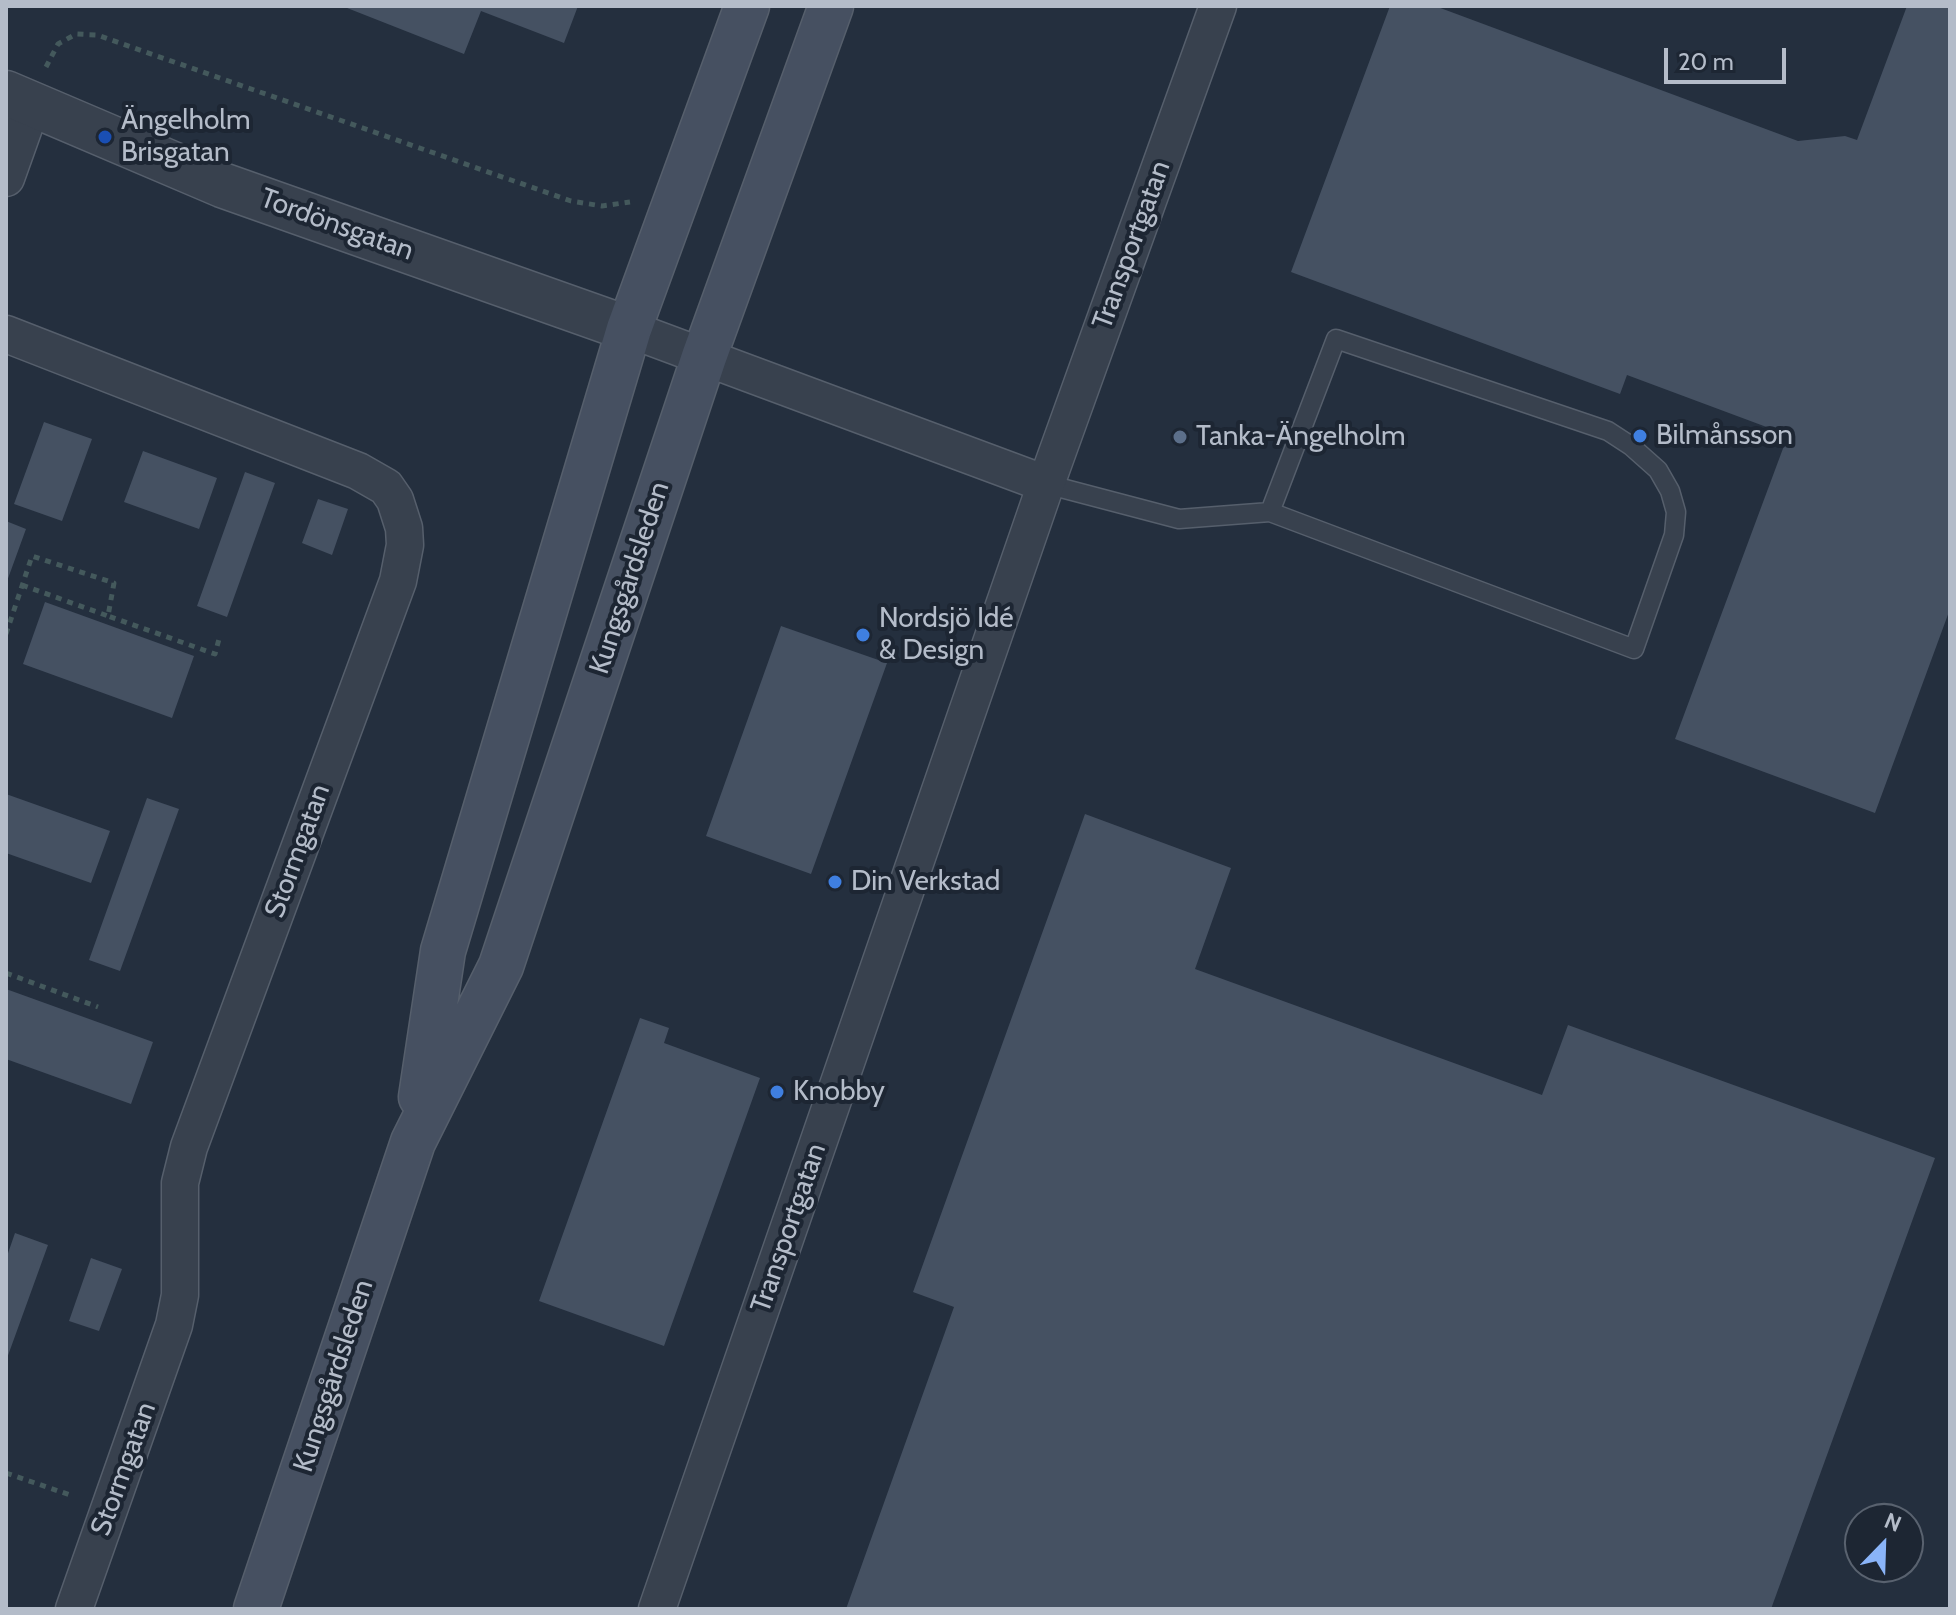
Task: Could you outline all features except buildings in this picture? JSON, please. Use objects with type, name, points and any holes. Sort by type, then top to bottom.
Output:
[{"type":"main road","name":"Kungsgårdsleden","points":[[413,1142],[443,951],[629,329],[747,6]]},
{"type":"main road","name":"Kungsgårdsleden","points":[[256,1609],[413,1142],[501,966],[704,357],[831,6]]},
{"type":"street","name":"Transportgatan","points":[[657,1609],[1046,484],[1218,6]]},
{"type":"street","name":"Tordönsgatan","points":[[19,99],[222,185],[629,329]]},
{"type":"street","points":[[6,178],[19,99]]},
{"type":"street","points":[[629,329],[1046,484]]},
{"type":"street","name":"Stormgatan","points":[[6,334],[358,471],[386,487],[400,511],[405,545],[398,581],[189,1147],[180,1183],[182,1258],[180,1295],[174,1325],[74,1609]]},
{"type":"lane","points":[[1046,484],[1179,519],[1270,512],[1634,649],[1674,535],[1676,512],[1670,491],[1658,470],[1608,431],[1336,339],[1270,512]]},
{"type":"path","points":[[19,99],[47,64],[58,44],[76,34],[97,35],[571,201],[602,206],[628,203],[636,196]]},
{"type":"path","points":[[6,634],[32,556],[114,583],[108,616]]},
{"type":"path","points":[[22,585],[215,654],[219,639]]},
{"type":"path","points":[[6,973],[98,1007]]},
{"type":"path","points":[[6,1473],[109,1511]]},
{"type":"place","name":"Ängelholm Brisgatan","points":[[105,137]]},
{"type":"place","name":"Bilmånsson","points":[[1640,436]]},
{"type":"place","name":"Tanka-Ängelholm","points":[[1180,437]]},
{"type":"place","name":"Nordsjö Idé & Design","points":[[863,635]]},
{"type":"place","name":"Din Verkstad","points":[[835,882]]},
{"type":"place","name":"Knobby","points":[[777,1092]]}]
